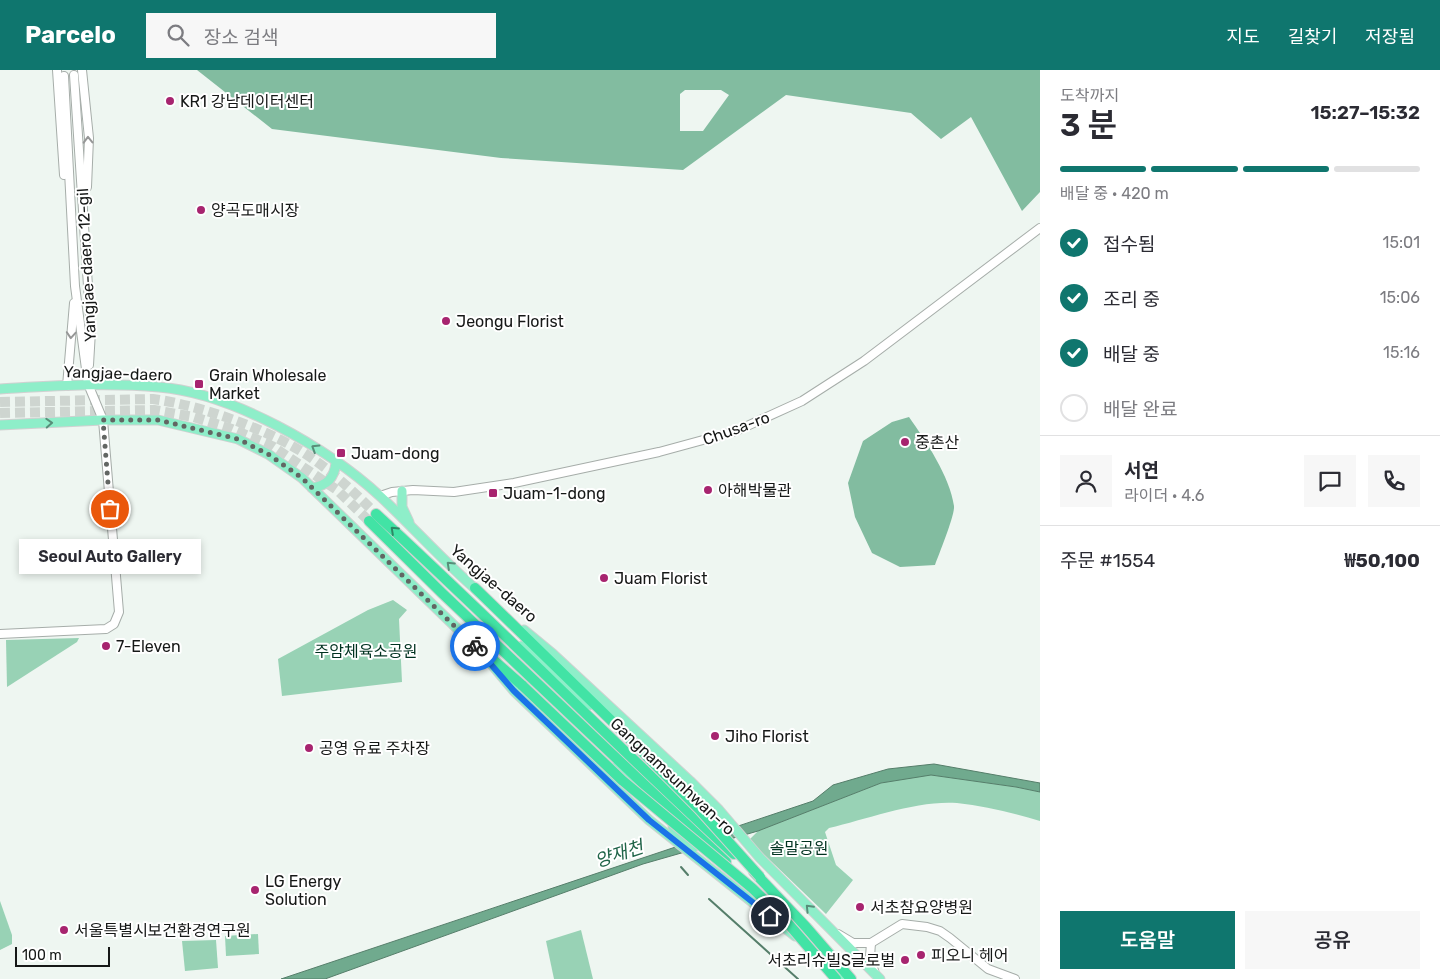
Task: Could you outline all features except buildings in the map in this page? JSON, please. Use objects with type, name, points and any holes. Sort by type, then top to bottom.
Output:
[{"type":"highway","name":"Yangjae-daero","points":[[469,599],[372,517],[443,594],[608,742]]},
{"type":"highway","points":[[474,588],[620,729],[699,809],[760,877]]},
{"type":"highway","name":"Gangnamsunhwan-ro","points":[[469,599],[684,820],[785,920],[836,979]]},
{"type":"highway","points":[[466,636],[523,686],[623,781],[752,888]]},
{"type":"highway","name":"Gangnamsunhwan-ro","points":[[608,742],[760,877],[806,926],[849,979]]},
{"type":"main road","name":"Yangjae-daero","points":[[0,389],[88,384],[161,387],[205,396],[290,432],[336,462],[380,496],[474,588],[554,654],[690,781],[760,858],[878,976]]},
{"type":"main road","points":[[0,426],[103,420],[158,420],[238,439],[268,454],[302,478],[466,636],[514,691],[658,827],[849,979]]},
{"type":"main road","points":[[312,488],[321,486],[333,477],[336,462]]},
{"type":"main road","points":[[402,491],[404,515],[419,536]]},
{"type":"main road","points":[[443,594],[530,683],[625,773],[710,867]]},
{"type":"main road","points":[[469,599],[658,767],[716,808]]},
{"type":"street","name":"Yangjae-daero 12-gil","points":[[80,72],[89,138],[85,224],[91,331],[88,384]]},
{"type":"street","name":"Yangjae-daero 12-gil","points":[[59,73],[75,286],[88,384]]},
{"type":"street","name":"Chusa-ro","points":[[380,496],[402,491],[454,492],[514,483],[659,452],[736,431],[802,401],[864,361],[1040,228]]},
{"type":"street","points":[[67,386],[75,286]]},
{"type":"street","points":[[0,634],[106,628],[116,622],[119,608],[103,420],[88,384]]},
{"type":"street","points":[[828,928],[853,943],[872,943],[902,924],[927,927],[940,931],[988,969],[1015,979]]},
{"type":"street","points":[[872,943],[870,957],[878,976]]},
{"type":"green space","name":"주암체육소공원","points":[[393,600],[407,610],[399,619],[402,682],[282,696],[278,659],[368,610]]},
{"type":"green space","points":[[79,638],[77,642],[7,687],[6,640]]},
{"type":"green space","name":"솔말공원","points":[[925,774],[1040,792],[1040,821],[978,806],[942,803],[909,807],[829,828],[825,832],[836,865],[853,880],[826,914],[749,840],[758,831],[881,783]]},
{"type":"green space","points":[[0,901],[12,935],[12,944],[0,950]]},
{"type":"green space","points":[[581,930],[593,979],[554,979],[546,941]]},
{"type":"green space","points":[[258,934],[259,954],[226,956],[225,936]]},
{"type":"green space","points":[[216,940],[218,968],[185,971],[182,941]]},
{"type":"shaded area","points":[[197,70],[1040,70],[1040,192],[1022,211],[971,117],[941,139],[911,113],[786,95],[683,170],[501,158],[272,129]],"holes":[[[685,90],[721,90],[729,95],[703,131],[680,131],[680,94]]]},
{"type":"shaded area","points":[[909,417],[930,448],[948,483],[954,511],[935,565],[900,567],[872,553],[855,517],[848,483],[863,441],[892,422]]},
{"type":"shaded area","points":[[934,764],[1040,783],[1040,792],[931,775],[881,783],[758,831],[643,864],[325,979],[281,979],[813,801],[833,785],[888,769]]},
{"type":"waterway","points":[[681,867],[688,875]]},
{"type":"waterway","points":[[709,899],[798,979]]},
{"type":"tunnel","points":[[0,402],[153,399],[214,413],[258,429],[297,449],[338,478],[376,514]]},
{"type":"tunnel","points":[[0,413],[154,410],[194,417],[232,429],[272,446],[337,490],[369,521]]},
{"type":"way so far","points":[[110,509],[103,420],[158,420],[238,439],[268,454],[302,478],[475,646]]},
{"type":"place","name":"KR1 강남데이터센터","points":[[170,101]]},
{"type":"place","name":"양곡도매시장","points":[[201,210]]},
{"type":"place","name":"Jeongu Florist","points":[[446,321]]},
{"type":"place","name":"Grain Wholesale Market","points":[[199,384]]},
{"type":"place","name":"중촌산","points":[[905,442]]},
{"type":"place","name":"Juam-dong","points":[[341,453]]},
{"type":"place","name":"아해박물관","points":[[708,490]]},
{"type":"place","name":"Juam-1-dong","points":[[493,493]]},
{"type":"place","name":"Seoul Auto Gallery","points":[[110,509]]},
{"type":"place","name":"Juam Florist","points":[[604,578]]},
{"type":"place","name":"7-Eleven","points":[[106,646]]},
{"type":"place","name":"Jiho Florist","points":[[715,736]]},
{"type":"place","name":"공영 유료 주차장","points":[[309,748]]},
{"type":"place","name":"LG Energy Solution","points":[[255,890]]},
{"type":"place","name":"서초참요양병원","points":[[860,907]]},
{"type":"place","name":"서울특별시보건환경연구원","points":[[64,930]]},
{"type":"place","name":"피오니 헤어","points":[[921,955]]},
{"type":"place","name":"서초리슈빌S글로벌","points":[[905,960]]},
{"type":"route","points":[[475,646],[514,691],[649,820],[770,916]]},
{"type":"water label","name":"양재천","points":[[619,854]]}]
